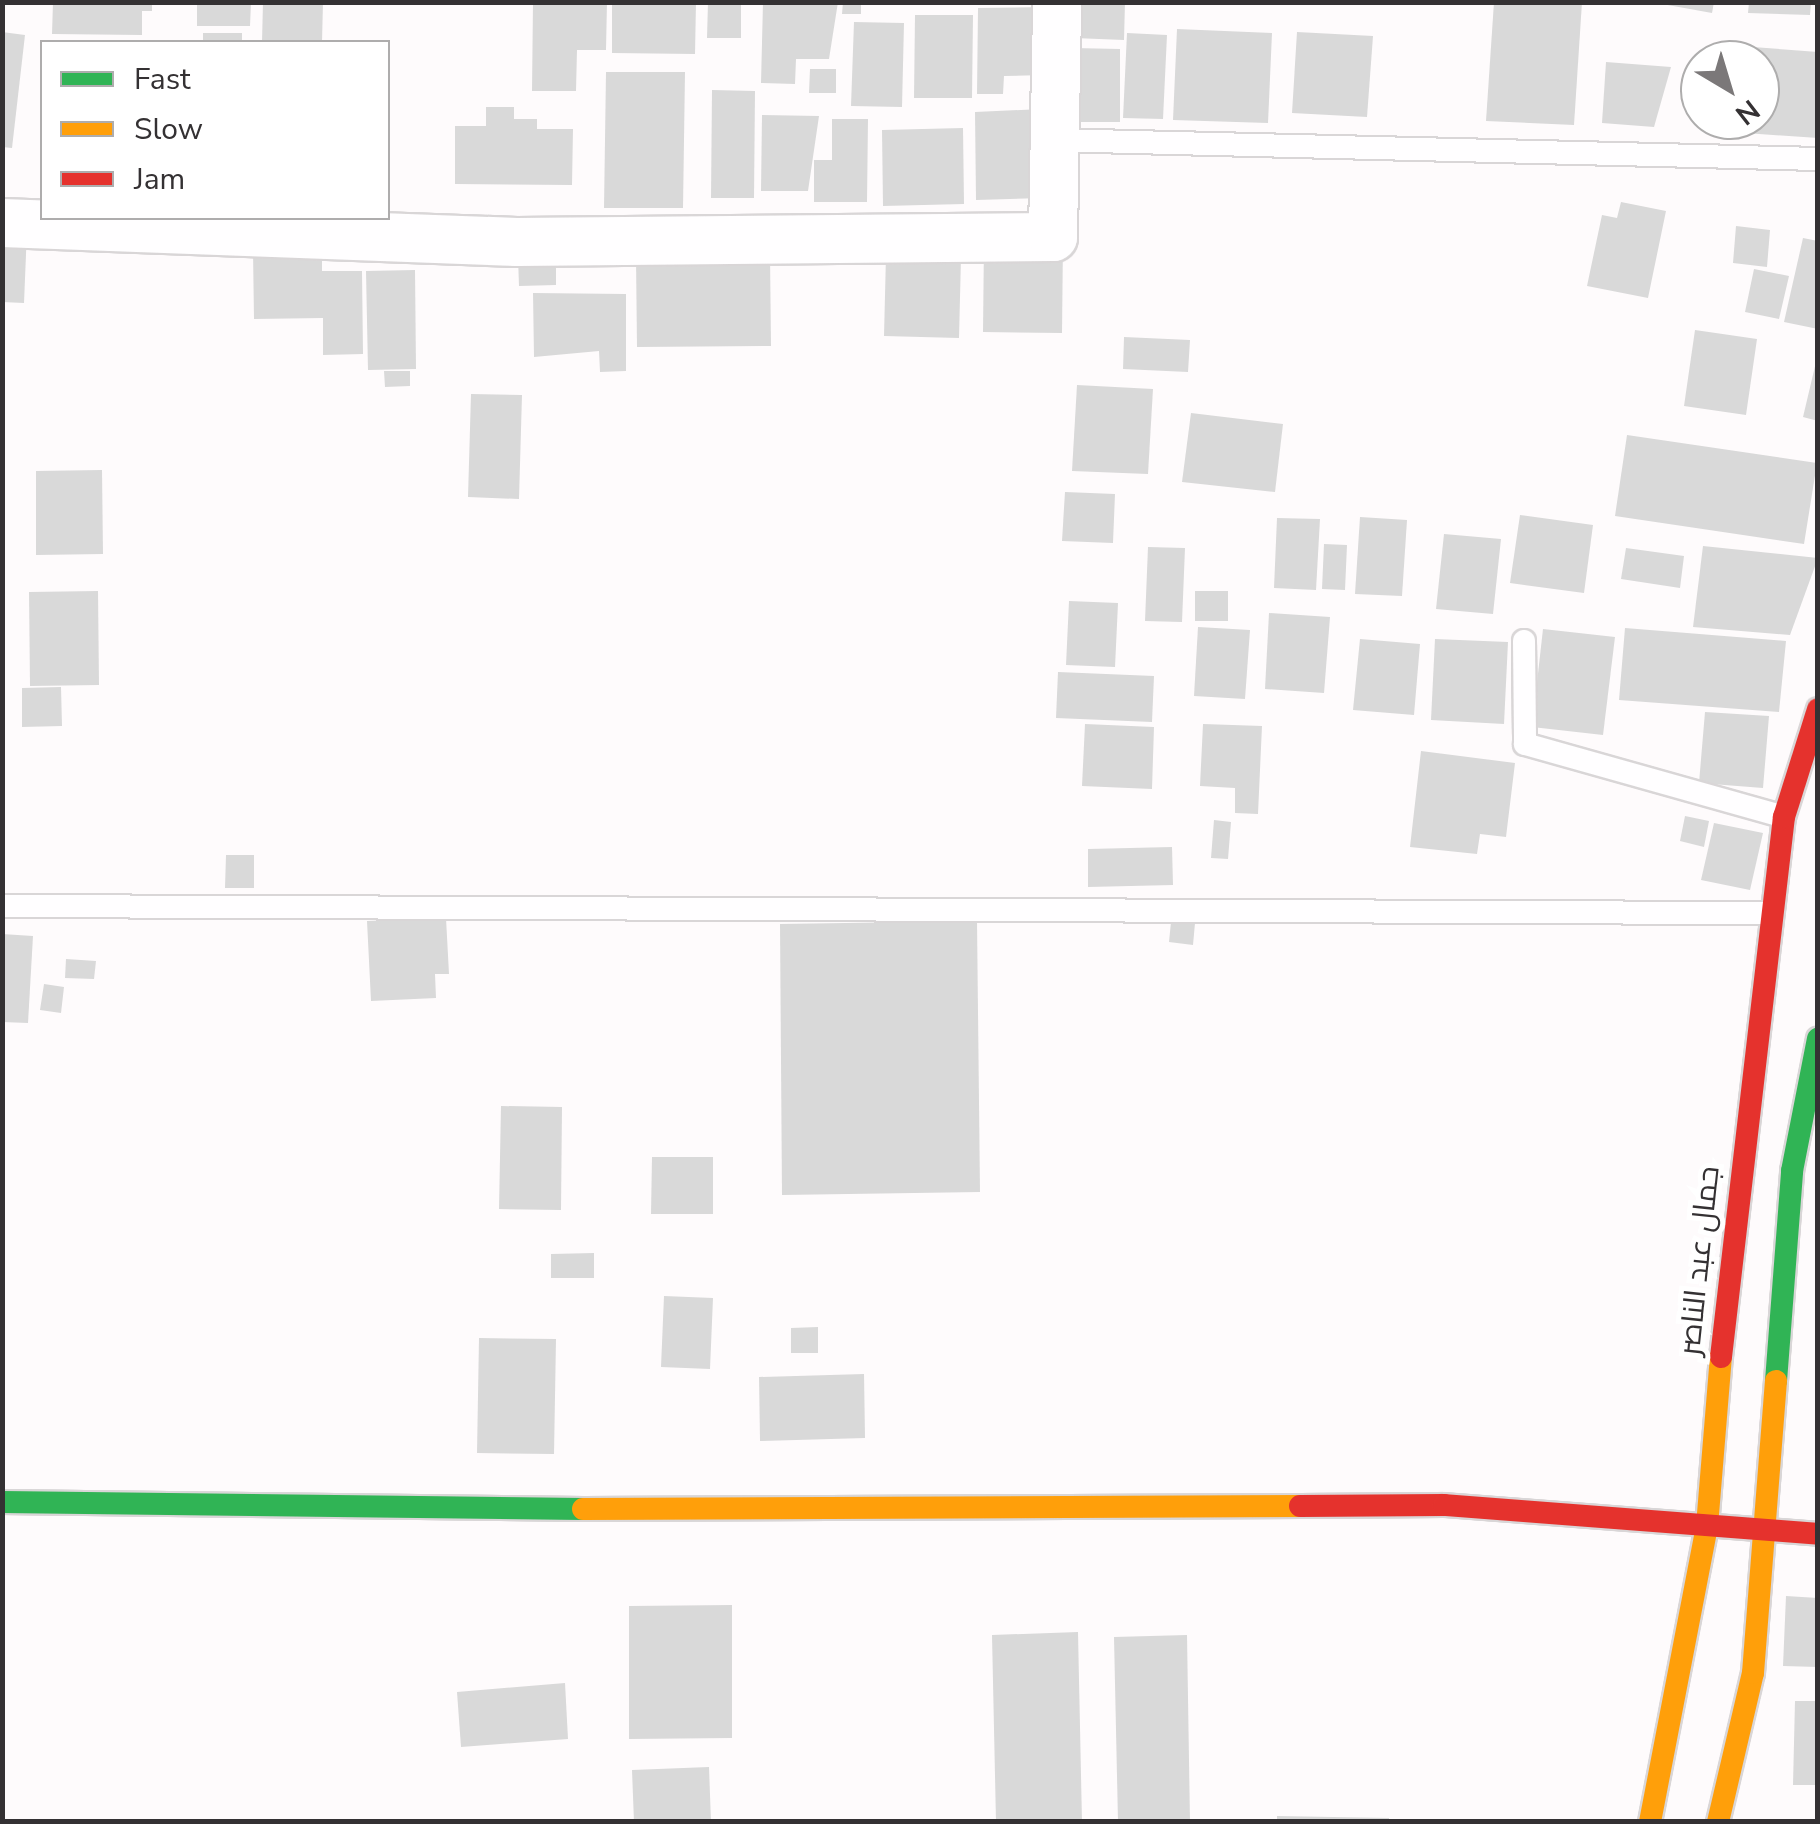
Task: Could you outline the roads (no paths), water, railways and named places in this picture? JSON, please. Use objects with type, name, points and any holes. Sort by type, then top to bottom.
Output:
[{"type":"main road","name":"جمال عبد الناصر","points":[[1650,1822],[1706,1526],[1784,816],[1818,709]]},
{"type":"main road","points":[[1718,1822],[1752,1674],[1770,1530],[1792,1171],[1818,1039]]},
{"type":"main road","points":[[2,1502],[734,1511],[1444,1505],[1818,1534]]},
{"type":"street","points":[[2,223],[517,242],[1053,238],[1051,140],[1057,2]]},
{"type":"lane","points":[[1051,140],[1818,159]]},
{"type":"lane","points":[[1524,641],[1525,744],[1784,816],[1818,798]]},
{"type":"lane","points":[[2,906],[1771,912]]}]
